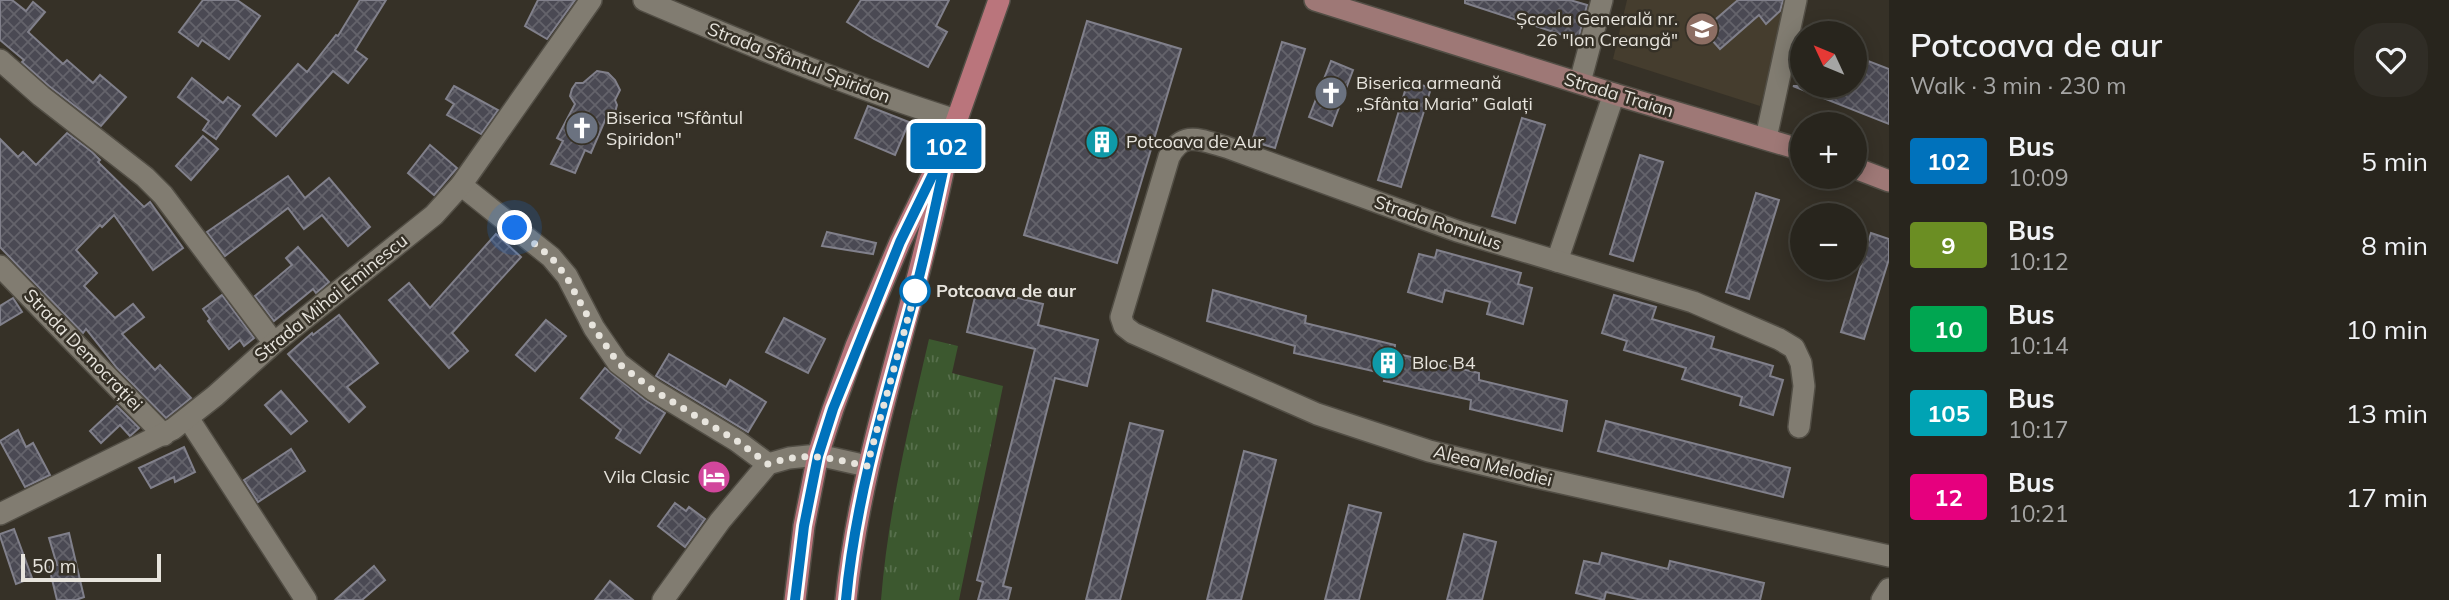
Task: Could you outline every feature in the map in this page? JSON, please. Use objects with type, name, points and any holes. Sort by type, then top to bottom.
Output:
[{"type":"main road","points":[[795,600],[804,526],[818,456],[861,335],[900,242],[953,129],[999,0]]},
{"type":"main road","name":"Strada Traian","points":[[1315,0],[1790,146]]},
{"type":"main road","points":[[846,600],[867,466],[928,243],[953,129]]},
{"type":"main road","points":[[1867,173],[1889,181]]},
{"type":"street","name":"Strada Mihai Eminescu","points":[[0,514],[164,435],[188,418],[274,342],[434,215],[461,186],[591,0]]},
{"type":"street","name":"Strada Sfântul Spiridon","points":[[644,0],[880,96],[953,129]]},
{"type":"street","points":[[1580,82],[1602,0]]},
{"type":"street","points":[[1766,138],[1796,0]]},
{"type":"street","points":[[0,60],[145,177],[163,195],[274,342]]},
{"type":"street","points":[[1557,261],[1614,94]]},
{"type":"street","name":"Strada Romulus","points":[[1121,317],[1169,157],[1174,147],[1189,138],[1226,148],[1457,231],[1693,302],[1779,339],[1794,348],[1801,363],[1804,386],[1799,427]]},
{"type":"street","points":[[461,186],[551,257],[566,276],[594,328],[618,363],[653,390],[737,441],[768,464]]},
{"type":"street","name":"Strada Democrației","points":[[0,266],[164,435]]},
{"type":"street","name":"Aleea Melodiei","points":[[1121,317],[1124,326],[1133,333],[1247,384],[1317,414],[1429,451],[1531,477],[1889,556]]},
{"type":"street","points":[[188,418],[306,600]]},
{"type":"street","points":[[663,600],[720,520],[768,464],[789,458],[818,456],[867,466]]},
{"type":"street","points":[[1882,600],[1889,589]]},
{"type":"shaded area","name":"Școala Generală nr. 26 \"Ion Creangă\"","points":[[1627,0],[1792,0],[1760,106],[1613,59]]},
{"type":"green space","points":[[929,339],[958,346],[952,373],[1003,386],[959,600],[881,600],[894,501]]},
{"type":"building","points":[[0,0],[12,0],[26,11],[33,2],[45,12],[28,32],[63,64],[67,60],[93,83],[100,75],[126,97],[101,126],[49,86],[0,40]]},
{"type":"building","points":[[203,0],[237,0],[260,16],[229,59],[202,40],[198,46],[179,32]]},
{"type":"building","points":[[360,0],[386,0],[355,50],[367,59],[348,83],[333,71],[276,136],[253,115],[298,64],[307,72],[336,35],[338,36]]},
{"type":"building","points":[[538,0],[575,0],[547,39],[525,26]]},
{"type":"building","points":[[861,0],[949,0],[936,26],[947,32],[928,67],[847,22]]},
{"type":"building","points":[[1465,0],[1570,0],[1587,5],[1578,40],[1465,3]]},
{"type":"building","points":[[1738,0],[1783,0],[1780,11],[1766,24],[1759,15],[1720,49],[1703,30]]},
{"type":"building","name":"Potcoava de Aur","points":[[1087,21],[1181,49],[1117,263],[1024,235]]},
{"type":"building","points":[[1282,42],[1305,49],[1275,148],[1252,141]]},
{"type":"building","name":"Biserica armeană „Sfânta Maria” Galați","points":[[1331,61],[1353,70],[1332,126],[1309,117]]},
{"type":"building","points":[[1867,61],[1889,69],[1889,124],[1867,115],[1867,112],[1859,112],[1823,98],[1867,98]]},
{"type":"building","name":"Biserica \"Sfântul Spiridon\"","points":[[597,71],[608,73],[615,80],[620,90],[615,100],[617,105],[615,112],[606,118],[591,153],[585,150],[575,173],[551,164],[563,141],[557,138],[575,104],[570,96],[572,89],[576,83],[583,83]]},
{"type":"building","points":[[192,78],[223,103],[228,97],[240,106],[216,139],[203,130],[209,121],[178,97]]},
{"type":"building","points":[[1408,81],[1431,88],[1401,187],[1378,180]]},
{"type":"building","points":[[454,86],[498,110],[481,134],[447,115],[454,104],[446,99]]},
{"type":"building","points":[[868,106],[909,122],[895,155],[855,138]]},
{"type":"building","points":[[1522,118],[1545,125],[1515,223],[1492,216]]},
{"type":"building","points":[[67,133],[92,152],[100,160],[98,162],[144,207],[150,202],[183,248],[153,270],[114,215],[102,227],[100,225],[76,250],[97,273],[84,286],[115,318],[133,304],[144,317],[122,334],[155,370],[160,365],[191,398],[166,418],[117,368],[86,329],[83,333],[0,247],[0,139],[18,157],[23,152],[36,165]]},
{"type":"building","points":[[203,136],[218,149],[191,180],[176,166]]},
{"type":"building","points":[[430,145],[457,168],[434,195],[408,173]]},
{"type":"building","points":[[1640,155],[1663,162],[1633,261],[1610,254]]},
{"type":"building","points":[[288,176],[305,198],[329,178],[370,227],[348,246],[322,215],[304,229],[288,208],[225,256],[207,232]]},
{"type":"building","points":[[1756,193],[1779,200],[1749,299],[1726,292]]},
{"type":"building","points":[[827,232],[876,243],[873,254],[822,246]]},
{"type":"building","points":[[1871,233],[1889,239],[1889,259],[1864,339],[1841,332],[1857,280],[1867,280],[1867,246]]},
{"type":"building","points":[[496,234],[521,257],[452,333],[468,351],[449,368],[389,300],[409,283],[430,308]]},
{"type":"building","points":[[298,247],[329,282],[316,293],[313,289],[274,321],[255,296],[292,265],[286,258]]},
{"type":"building","points":[[1437,250],[1521,273],[1518,284],[1532,288],[1523,324],[1487,314],[1490,302],[1445,290],[1442,302],[1408,292],[1419,254],[1435,258]]},
{"type":"building","points":[[977,288],[1043,304],[1038,325],[1098,340],[1087,386],[1055,378],[1003,586],[1011,588],[1008,600],[978,600],[983,582],[977,580],[1035,349],[967,332]]},
{"type":"building","name":"Bloc B4","points":[[1213,290],[1306,316],[1305,323],[1395,345],[1394,353],[1479,373],[1479,380],[1567,401],[1562,431],[1470,409],[1471,400],[1384,381],[1386,374],[1294,353],[1295,346],[1207,321]]},
{"type":"building","points":[[222,295],[254,338],[244,346],[240,340],[229,349],[208,321],[210,319],[203,309]]},
{"type":"building","points":[[1614,295],[1656,307],[1652,319],[1714,337],[1711,348],[1773,366],[1770,376],[1783,380],[1773,415],[1740,405],[1742,397],[1682,379],[1686,368],[1624,350],[1627,341],[1602,333]]},
{"type":"building","points":[[13,298],[22,312],[0,325],[0,306]]},
{"type":"building","points":[[339,315],[378,363],[347,387],[365,407],[349,422],[288,354],[312,333],[313,335]]},
{"type":"building","points":[[784,318],[825,339],[808,373],[766,352]]},
{"type":"building","points":[[546,320],[566,336],[535,371],[516,355]]},
{"type":"building","points":[[669,354],[726,387],[730,380],[766,402],[748,432],[656,376]]},
{"type":"building","points":[[605,368],[665,413],[640,453],[616,438],[621,430],[581,398]]},
{"type":"building","points":[[281,391],[307,421],[291,434],[265,405]]},
{"type":"building","points":[[117,406],[139,428],[130,436],[120,425],[101,443],[90,431]]},
{"type":"building","points":[[1606,421],[1790,468],[1783,497],[1598,451]]},
{"type":"building","points":[[1130,423],[1163,431],[1120,600],[1086,600]]},
{"type":"building","points":[[18,430],[26,447],[33,443],[50,475],[25,487],[0,441]]},
{"type":"building","points":[[184,447],[195,472],[175,482],[174,477],[151,488],[139,468]]},
{"type":"building","points":[[291,449],[305,471],[258,502],[244,480]]},
{"type":"building","points":[[1244,451],[1276,460],[1241,600],[1207,600]]},
{"type":"building","points":[[675,503],[686,511],[689,507],[705,519],[685,547],[658,526]]},
{"type":"building","points":[[1349,505],[1381,513],[1359,600],[1325,600]]},
{"type":"building","points":[[14,529],[32,578],[16,584],[0,536]]},
{"type":"building","points":[[69,533],[84,597],[57,600],[49,567],[57,565],[49,538]]},
{"type":"building","points":[[1464,534],[1496,542],[1482,600],[1447,600]]},
{"type":"building","points":[[1602,553],[1668,569],[1670,561],[1764,583],[1760,600],[1642,600],[1606,592],[1604,600],[1576,593],[1584,561],[1599,564]]},
{"type":"building","points":[[374,566],[385,580],[362,600],[335,600]]},
{"type":"building","points":[[610,581],[633,600],[595,600]]},
{"type":"bus line","name":"102","points":[[795,600],[804,526],[818,456],[833,409],[856,346],[900,242],[950,139],[928,243],[867,466],[846,600]]},
{"type":"place","name":"Școala Generală nr. 26 \"Ion Creangă\"","points":[[1702,29]]},
{"type":"place","name":"Biserica armeană „Sfânta Maria” Galați","points":[[1331,93]]},
{"type":"place","name":"Biserica \"Sfântul Spiridon\"","points":[[582,128]]},
{"type":"place","name":"Potcoava de Aur","points":[[1102,142]]},
{"type":"place","name":"Potcoava de aur","points":[[915,291]]},
{"type":"place","name":"Bloc B4","points":[[1388,363]]},
{"type":"place","name":"Vila Clasic","points":[[714,477]]},
{"type":"route","points":[[515,228],[551,257],[566,276],[594,328],[618,363],[653,390],[737,441],[768,464],[789,458],[818,456],[867,466],[916,289],[915,291]]}]
